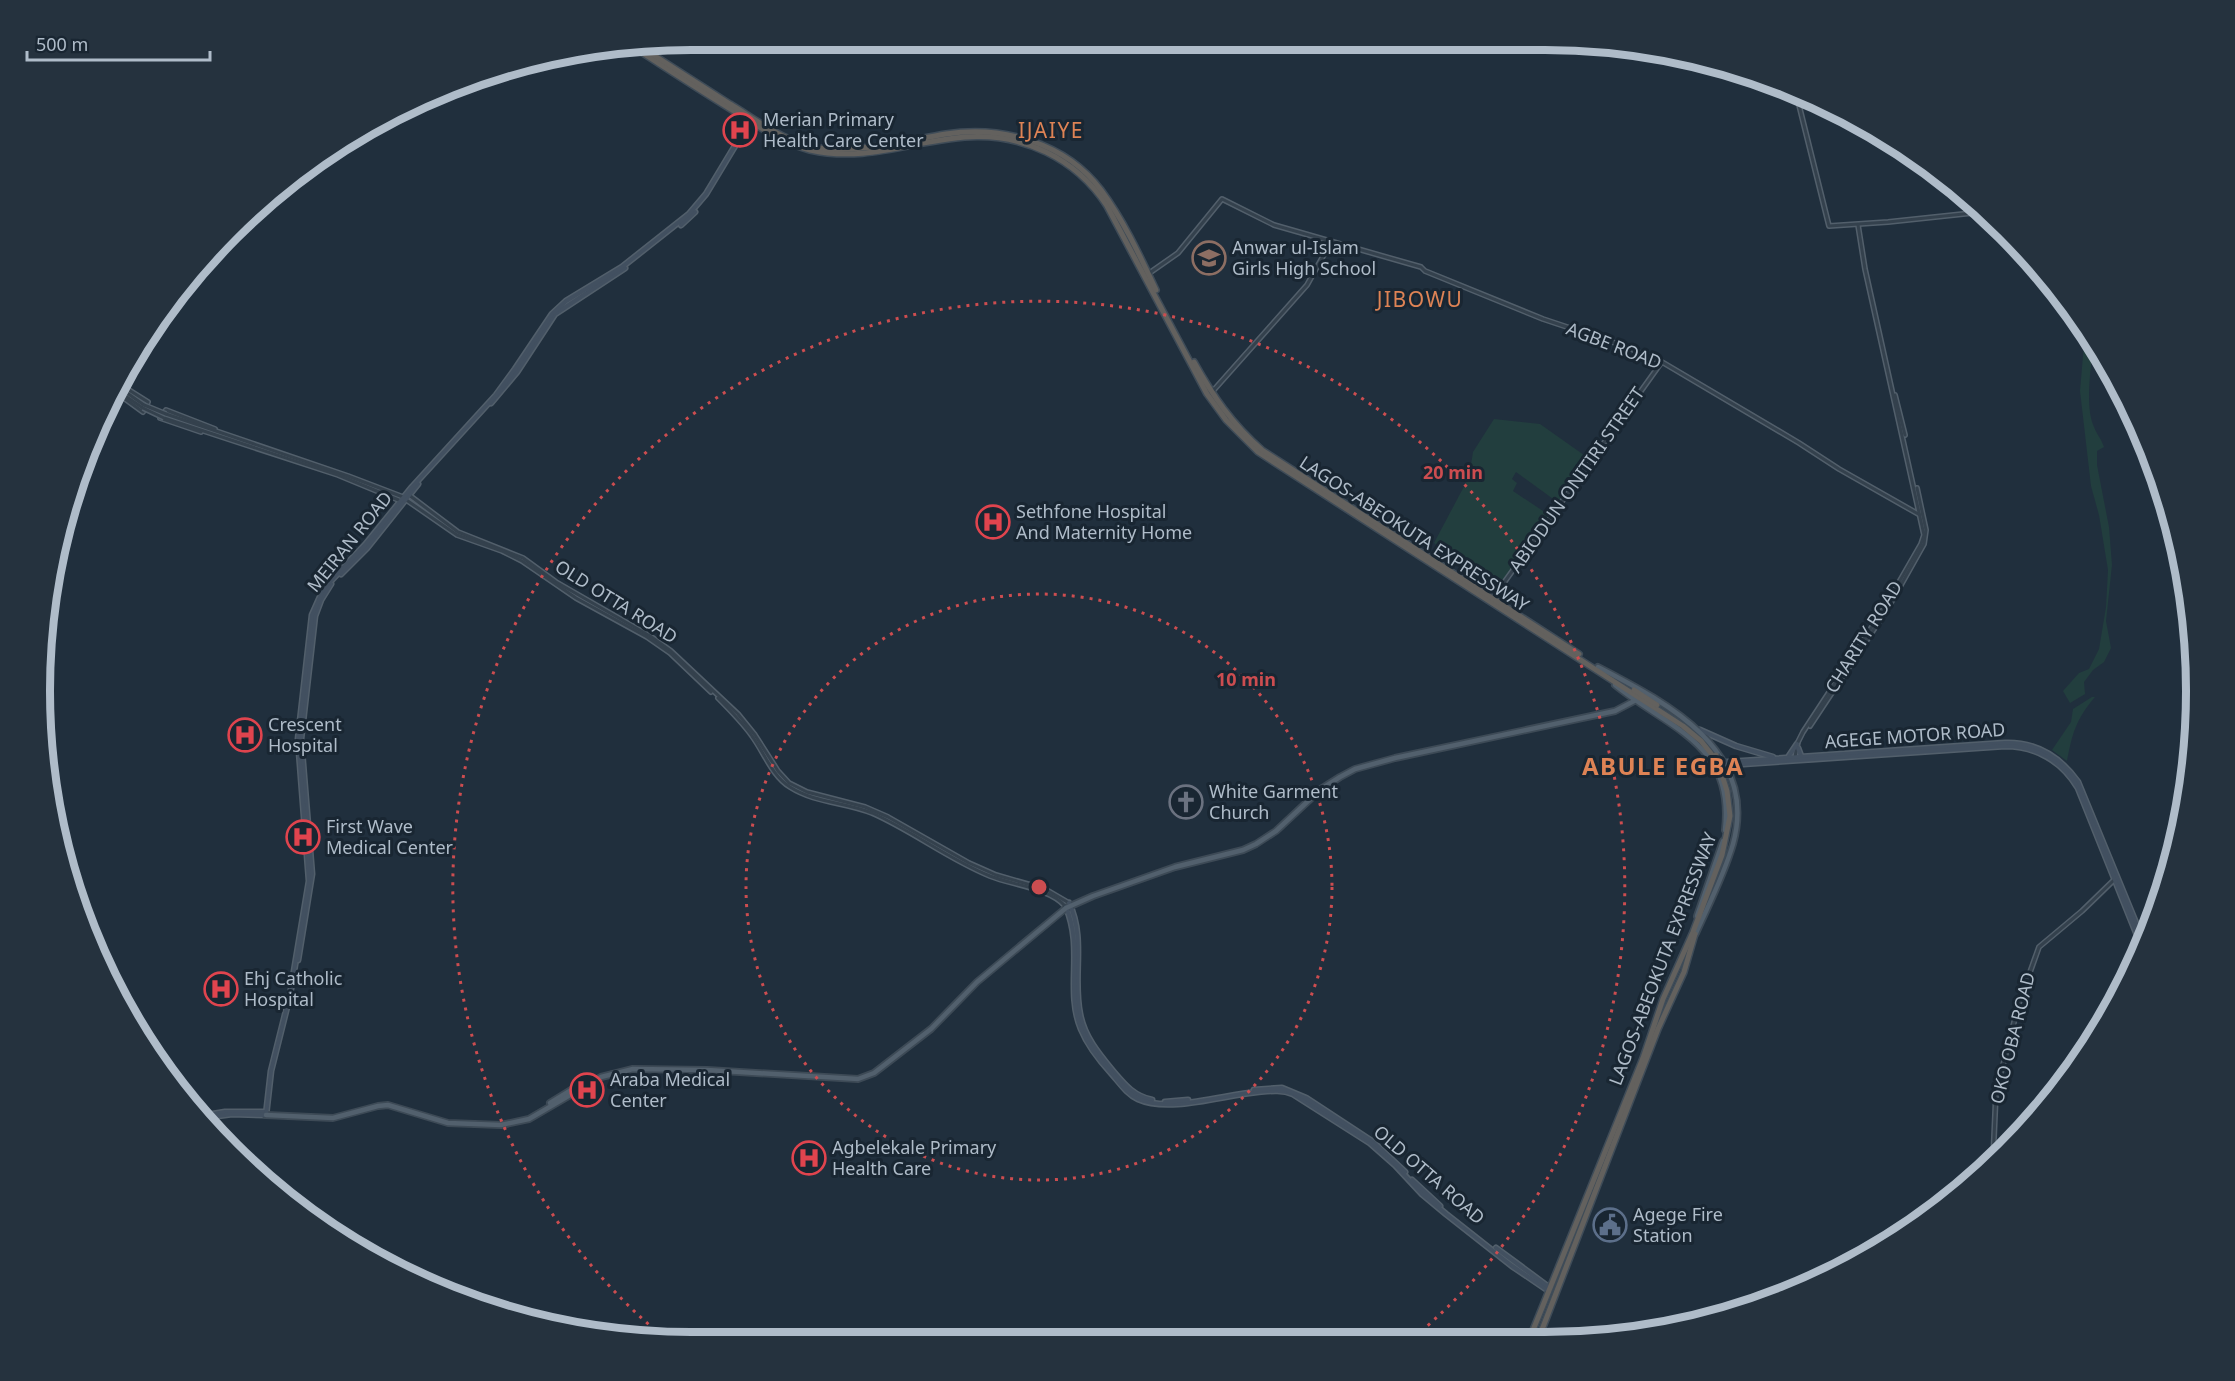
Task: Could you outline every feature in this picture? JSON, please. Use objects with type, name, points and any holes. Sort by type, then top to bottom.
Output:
[{"type":"highway","name":"LAGOS-ABEOKUTA EXPRESSWAY","points":[[648,51],[777,133],[819,148],[853,149],[951,133],[985,132],[1020,137],[1046,146],[1073,164],[1100,189],[1116,212],[1211,393],[1232,422],[1262,450],[1493,598],[1683,726],[1701,741],[1714,760],[1724,767],[1729,806],[1728,833],[1719,864],[1694,932],[1677,991],[1658,1029],[1541,1332]]},
{"type":"highway","name":"LAGOS-ABEOKUTA EXPRESSWAY","points":[[641,52],[783,142],[825,153],[867,152],[960,136],[984,135],[1023,143],[1062,161],[1087,181],[1107,206],[1204,390],[1226,420],[1246,441],[1258,452],[1597,668]]},
{"type":"highway","name":"LAGOS-ABEOKUTA EXPRESSWAY","points":[[1532,1332],[1642,1058],[1662,999],[1694,932]]},
{"type":"main road","name":"MEIRAN ROAD","points":[[267,1113],[271,1071],[290,995],[309,880],[298,739],[313,610],[324,588],[365,545],[508,380],[552,314],[566,301],[622,267],[690,215],[706,194],[751,122]]},
{"type":"main road","points":[[1597,668],[1636,700],[1689,736],[1714,760],[1725,800],[1725,829],[1720,852],[1700,906],[1694,932]]},
{"type":"main road","points":[[1597,668],[1631,685],[1700,730],[1736,746],[1777,758]]},
{"type":"main road","points":[[211,1115],[225,1112],[330,1116],[387,1103],[448,1120],[502,1123],[522,1119],[594,1077],[627,1068],[665,1066],[858,1077],[873,1070],[934,1024],[981,974],[1068,906],[1175,867],[1243,848],[1265,839],[1329,783],[1366,765],[1615,711],[1636,700]]},
{"type":"main road","points":[[1694,932],[1716,888],[1735,834],[1736,800],[1724,767],[1700,730]]},
{"type":"main road","name":"AGEGE MOTOR ROAD","points":[[1743,762],[2016,743],[2044,753],[2068,768],[2078,782],[2139,929]]},
{"type":"main road","points":[[1787,757],[1798,746]]},
{"type":"main road","points":[[1797,758],[1798,746]]},
{"type":"main road","name":"AGEGE MOTOR ROAD","points":[[2049,756],[2064,769],[2078,788],[2137,935]]},
{"type":"main road","name":"AGEGE MOTOR ROAD","points":[[1714,760],[1724,767],[1743,762],[1797,758]]},
{"type":"main road","name":"OLD OTTA ROAD","points":[[1068,906],[1075,935],[1075,1002],[1078,1022],[1098,1058],[1131,1095],[1148,1102],[1173,1104],[1233,1094],[1278,1090],[1288,1092],[1375,1147],[1422,1194],[1512,1266],[1550,1290]]},
{"type":"main road","name":"OLD OTTA ROAD","points":[[1068,906],[1078,936],[1078,1007],[1081,1019],[1097,1052],[1133,1093],[1151,1100],[1177,1102],[1272,1088],[1292,1091],[1373,1142],[1448,1212],[1550,1290]]},
{"type":"street","points":[[1798,102],[1829,226],[1972,213]]},
{"type":"street","name":"AGBE ROAD","points":[[1148,274],[1178,253],[1222,199],[1274,225],[1421,267],[1425,271],[1543,319],[1662,362],[1793,439],[1839,469],[1922,516]]},
{"type":"street","name":"CHARITY ROAD","points":[[1798,746],[1888,608],[1925,540],[1922,516],[1867,279],[1858,225]]},
{"type":"street","points":[[1211,393],[1307,285],[1331,242]]},
{"type":"street","name":"ABIODUN ONITIRI STREET","points":[[1493,598],[1662,362]]},
{"type":"street","points":[[123,393],[143,412],[148,405],[148,402],[124,391]]},
{"type":"street","points":[[124,392],[144,406],[165,416],[218,434]]},
{"type":"street","points":[[166,410],[214,428],[218,434],[200,432],[160,418],[166,410]]},
{"type":"street","name":"OLD OTTA ROAD","points":[[218,434],[348,476],[405,498],[457,535],[502,551],[522,561],[670,653],[736,716],[783,781],[799,792],[820,800],[871,813],[971,868],[1051,892],[1068,906]]},
{"type":"street","name":"OKO OBA ROAD","points":[[1994,1148],[1996,1092],[2019,1003],[2039,947],[2082,911],[2115,879]]},
{"type":"green space","points":[[2084,345],[2092,357],[2089,408],[2095,430],[2104,447],[2097,451],[2097,465],[2109,527],[2112,565],[2106,621],[2111,648],[2104,662],[2093,670],[2084,682],[2085,694],[2070,703],[2063,691],[2079,673],[2089,669],[2099,649],[2106,607],[2108,570],[2099,515],[2091,486],[2080,391]]},
{"type":"green space","points":[[1494,419],[1540,424],[1591,460],[1560,504],[1516,472],[1512,479],[1517,483],[1513,491],[1552,517],[1498,595],[1434,543],[1469,477],[1473,452]]},
{"type":"green space","points":[[2095,697],[2083,712],[2076,727],[2067,761],[2052,750],[2071,722],[2073,709]]},
{"type":"place","name":"Merian Primary Health Care Center","points":[[740,130]]},
{"type":"place","name":"Anwar ul-Islam Girls High School","points":[[1209,258]]},
{"type":"place","name":"Sethfone Hospital And Maternity Home","points":[[993,522]]},
{"type":"place","name":"Crescent Hospital","points":[[245,735]]},
{"type":"place","name":"White Garment Church","points":[[1186,802]]},
{"type":"place","name":"First Wave Medical Center","points":[[303,837]]},
{"type":"place","name":"Ehj Catholic Hospital","points":[[221,989]]},
{"type":"place","name":"Araba Medical Center","points":[[587,1090]]},
{"type":"place","name":"Agbelekale Primary Health Care","points":[[809,1158]]},
{"type":"place","name":"Agege Fire Station","points":[[1610,1225]]},
{"type":"district","name":"IJAIYE","points":[[1051,131]]},
{"type":"district","name":"JIBOWU","points":[[1420,300]]},
{"type":"district","name":"ABULE EGBA","points":[[1663,767]]}]
